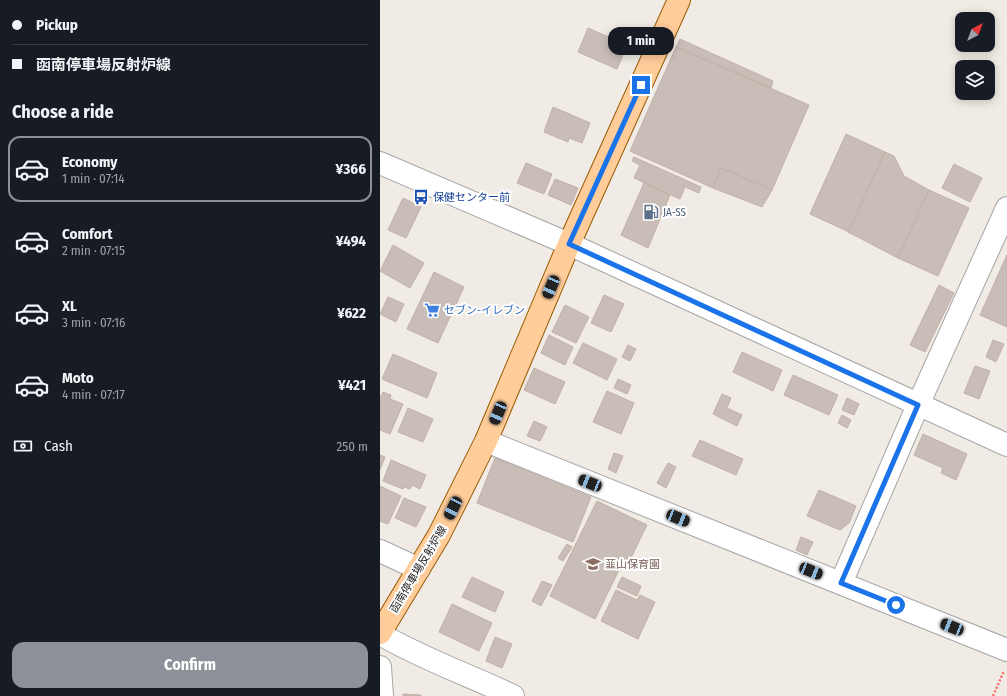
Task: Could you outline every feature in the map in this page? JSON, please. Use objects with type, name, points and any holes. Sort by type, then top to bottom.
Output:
[{"type":"main road","name":"函南停車場反射炉線","points":[[380,634],[439,535],[486,441],[569,244],[679,0]]},
{"type":"street","points":[[380,163],[569,244],[1007,445]]},
{"type":"street","points":[[841,583],[918,405],[1007,208]]},
{"type":"street","points":[[486,441],[1007,650]]},
{"type":"street","points":[[380,551],[419,569]]},
{"type":"street","points":[[380,634],[414,653],[467,674],[513,696]]},
{"type":"street","points":[[380,668],[382,696]]},
{"type":"path","points":[[993,696],[1007,665]]},
{"type":"building","points":[[588,28],[627,45],[617,69],[578,52]]},
{"type":"building","points":[[680,39],[773,81],[771,88],[676,47]]},
{"type":"building","points":[[676,47],[809,105],[772,190],[721,168],[713,188],[630,151]]},
{"type":"building","points":[[553,107],[590,123],[582,143],[569,138],[568,142],[544,132]]},
{"type":"building","points":[[846,134],[885,152],[849,232],[810,214]]},
{"type":"building","points":[[885,152],[894,156],[904,176],[929,190],[898,258],[848,232]]},
{"type":"building","points":[[634,157],[701,187],[699,193],[685,187],[680,199],[634,178],[640,165],[632,161]]},
{"type":"building","points":[[526,163],[552,174],[544,194],[517,183]]},
{"type":"building","points":[[954,164],[982,178],[970,202],[942,188]]},
{"type":"building","points":[[721,168],[772,190],[762,207],[713,188]]},
{"type":"building","points":[[555,179],[578,188],[571,205],[548,195]]},
{"type":"building","points":[[644,183],[670,195],[648,248],[621,235]]},
{"type":"building","points":[[929,190],[969,208],[938,276],[898,258]]},
{"type":"building","points":[[403,198],[421,207],[406,238],[388,230]]},
{"type":"building","points":[[393,245],[424,263],[410,288],[380,271]]},
{"type":"building","points":[[1007,255],[1007,327],[980,315]]},
{"type":"building","points":[[434,272],[464,287],[438,343],[407,329]]},
{"type":"building","points":[[939,285],[954,293],[925,352],[910,345]]},
{"type":"building","points":[[604,295],[624,304],[611,332],[591,323]]},
{"type":"building","points":[[388,297],[404,304],[396,322],[380,314]]},
{"type":"building","points":[[565,305],[589,317],[576,343],[552,332]]},
{"type":"building","points":[[549,335],[573,347],[565,365],[541,353]]},
{"type":"building","points":[[993,340],[1004,344],[996,362],[986,357]]},
{"type":"building","points":[[583,343],[617,359],[607,380],[573,363]]},
{"type":"building","points":[[628,345],[636,349],[630,361],[622,357]]},
{"type":"building","points":[[742,352],[782,370],[773,391],[733,372]]},
{"type":"building","points":[[393,354],[437,373],[427,398],[382,379]]},
{"type":"building","points":[[975,366],[990,371],[979,399],[964,393]]},
{"type":"building","points":[[534,368],[565,382],[555,404],[524,390]]},
{"type":"building","points":[[793,375],[838,395],[829,415],[784,395]]},
{"type":"building","points":[[618,379],[631,385],[627,394],[614,388]]},
{"type":"building","points":[[607,391],[634,403],[621,434],[593,422]]},
{"type":"building","points":[[383,392],[391,395],[390,399],[403,404],[390,434],[380,430],[380,398]]},
{"type":"building","points":[[722,394],[731,398],[727,408],[742,415],[737,426],[713,414]]},
{"type":"building","points":[[847,398],[859,404],[854,415],[842,410]]},
{"type":"building","points":[[408,408],[433,419],[423,442],[398,432]]},
{"type":"building","points":[[842,415],[851,420],[847,428],[838,423]]},
{"type":"building","points":[[534,421],[547,427],[540,441],[527,436]]},
{"type":"building","points":[[923,434],[967,454],[956,480],[941,473],[943,468],[914,455]]},
{"type":"building","points":[[700,440],[743,459],[736,475],[692,456]]},
{"type":"building","points":[[614,453],[623,456],[616,473],[608,469]]},
{"type":"building","points":[[380,455],[385,457],[380,470]]},
{"type":"building","points":[[495,458],[591,497],[573,542],[477,503]]},
{"type":"building","points":[[391,460],[426,475],[420,489],[412,485],[410,489],[404,487],[403,489],[383,481]]},
{"type":"building","points":[[668,463],[676,467],[666,488],[657,483]]},
{"type":"building","points":[[380,486],[401,496],[388,524],[380,521]]},
{"type":"building","points":[[819,490],[856,506],[849,523],[840,530],[807,516]]},
{"type":"building","points":[[404,498],[426,507],[416,527],[395,518]]},
{"type":"building","points":[[597,501],[647,525],[626,568],[621,566],[595,619],[550,596]]},
{"type":"building","points":[[801,537],[813,542],[807,555],[796,550]]},
{"type":"building","points":[[567,544],[572,547],[563,561],[558,558]]},
{"type":"building","points":[[472,577],[504,592],[495,612],[462,597]]},
{"type":"building","points":[[622,577],[641,586],[637,596],[617,587]]},
{"type":"building","points":[[542,581],[552,585],[541,606],[532,601]]},
{"type":"building","points":[[616,590],[637,600],[640,595],[655,602],[638,639],[601,621]]},
{"type":"building","points":[[452,604],[492,623],[479,651],[439,632]]},
{"type":"building","points":[[495,637],[512,644],[502,668],[486,661]]},
{"type":"building","points":[[403,694],[421,695],[421,696],[403,696]]},
{"type":"place","name":"保健センター前","points":[[421,197]]},
{"type":"place","name":"JA-SS","points":[[651,212]]},
{"type":"place","name":"セブン-イレブン","points":[[432,310]]},
{"type":"place","name":"韮山保育園","points":[[593,564]]},
{"type":"route","points":[[641,85],[569,244],[918,405],[841,583],[896,605]]}]
